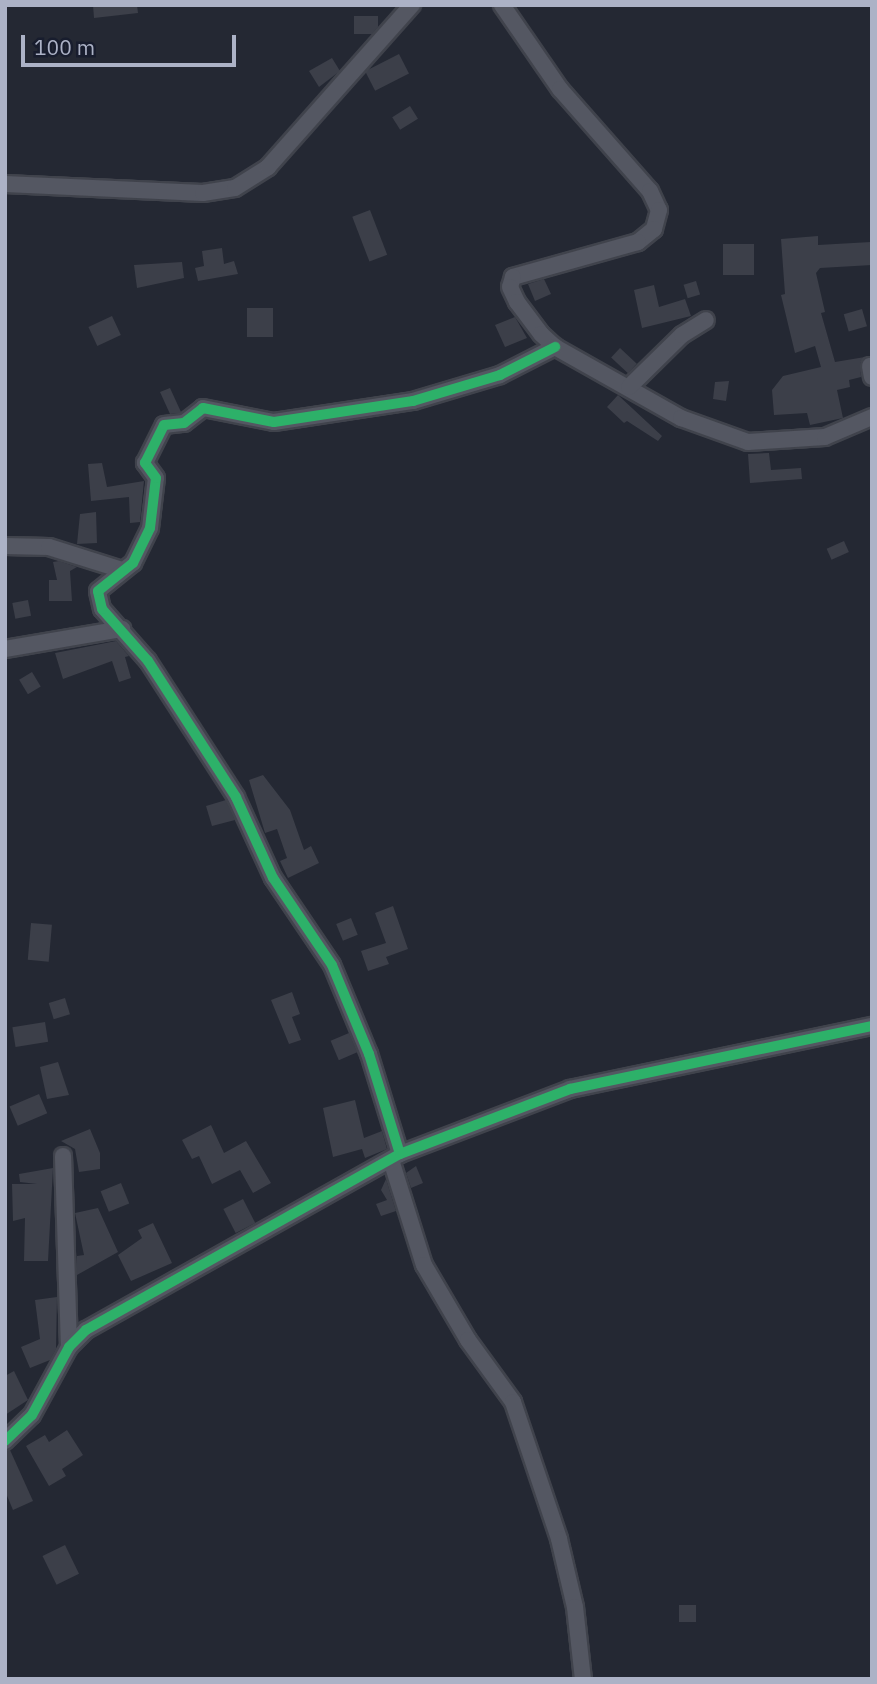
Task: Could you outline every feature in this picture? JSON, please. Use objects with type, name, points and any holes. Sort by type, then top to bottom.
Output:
[{"type":"street","points":[[5,184],[203,193],[235,188],[268,167],[412,5]]},
{"type":"street","points":[[502,5],[560,89],[650,191],[659,211],[654,229],[638,242],[513,277],[510,287],[517,302],[555,347],[681,418],[748,442],[825,437],[872,418]]},
{"type":"street","points":[[629,387],[682,335],[706,320]]},
{"type":"street","points":[[555,347],[500,375],[413,401],[274,422],[203,408],[184,423],[164,425],[145,463],[156,478],[150,528],[132,563],[98,591],[102,609],[148,661],[236,797],[272,878],[332,965],[369,1054],[424,1265],[468,1340],[513,1402],[559,1539],[575,1607],[583,1679]]},
{"type":"street","points":[[5,546],[49,547],[122,570]]},
{"type":"street","points":[[5,649],[122,629]]},
{"type":"street","points":[[5,1441],[32,1415],[69,1347],[86,1330],[396,1157],[570,1089],[872,1026]]},
{"type":"street","points":[[63,1157],[69,1347]]},
{"type":"building","points":[[93,5],[137,5],[138,13],[94,18]]},
{"type":"building","points":[[354,16],[378,16],[378,27],[372,34],[354,34]]},
{"type":"building","points":[[399,54],[409,74],[375,91],[365,71]]},
{"type":"building","points":[[332,58],[340,71],[319,87],[309,71]]},
{"type":"building","points":[[410,106],[418,119],[400,130],[392,117]]},
{"type":"building","points":[[370,210],[387,255],[369,262],[352,217]]},
{"type":"building","points":[[818,236],[818,245],[871,242],[872,265],[820,268],[816,273],[825,312],[821,313],[835,362],[865,357],[860,363],[861,377],[849,380],[850,387],[837,390],[843,418],[810,425],[807,413],[774,415],[772,390],[783,376],[821,367],[815,346],[795,353],[781,295],[785,294],[781,239]]},
{"type":"building","points":[[723,244],[754,244],[754,275],[723,275]]},
{"type":"building","points":[[222,248],[224,264],[234,261],[238,274],[198,281],[195,268],[204,266],[202,251]]},
{"type":"building","points":[[182,262],[184,278],[137,288],[134,265]]},
{"type":"building","points":[[544,279],[551,294],[535,301],[528,284]]},
{"type":"building","points":[[696,281],[700,294],[688,298],[684,285]]},
{"type":"building","points":[[654,285],[659,307],[685,299],[691,316],[642,328],[634,290]]},
{"type":"building","points":[[247,308],[273,308],[273,337],[247,337]]},
{"type":"building","points":[[862,309],[867,326],[849,332],[844,314]]},
{"type":"building","points":[[112,316],[121,335],[97,346],[88,327]]},
{"type":"building","points":[[515,317],[527,338],[505,347],[495,325]]},
{"type":"building","points":[[620,348],[637,364],[628,373],[611,358]]},
{"type":"building","points":[[729,381],[726,401],[713,399],[715,382]]},
{"type":"building","points":[[170,388],[180,413],[170,414],[160,392]]},
{"type":"building","points":[[618,395],[662,436],[658,441],[627,421],[624,423],[607,407]]},
{"type":"building","points":[[769,453],[771,470],[801,468],[802,479],[750,483],[748,454]]},
{"type":"building","points":[[102,463],[107,487],[144,481],[140,522],[130,523],[129,497],[91,501],[88,464]]},
{"type":"building","points":[[96,512],[97,543],[77,544],[80,514]]},
{"type":"building","points":[[844,541],[849,552],[832,560],[827,549]]},
{"type":"building","points":[[59,561],[77,567],[70,571],[72,601],[49,601],[49,580],[57,580],[53,562]]},
{"type":"building","points":[[28,600],[31,616],[15,619],[12,603]]},
{"type":"building","points":[[116,641],[129,656],[125,657],[131,678],[119,682],[112,661],[63,679],[55,653]]},
{"type":"building","points":[[32,672],[41,687],[28,694],[19,680]]},
{"type":"building","points":[[263,775],[290,810],[304,850],[311,846],[319,863],[288,878],[280,861],[287,858],[277,829],[265,833],[249,780]]},
{"type":"building","points":[[226,800],[235,820],[212,826],[206,806]]},
{"type":"building","points":[[393,906],[408,949],[386,957],[389,964],[368,971],[361,951],[386,943],[375,913]]},
{"type":"building","points":[[351,918],[358,935],[343,941],[336,924]]},
{"type":"building","points":[[31,923],[52,925],[49,962],[28,960]]},
{"type":"building","points":[[292,992],[300,1014],[292,1017],[301,1040],[289,1044],[271,1000]]},
{"type":"building","points":[[65,998],[70,1014],[54,1019],[49,1003]]},
{"type":"building","points":[[45,1022],[48,1042],[16,1047],[12,1027]]},
{"type":"building","points":[[349,1033],[357,1052],[339,1060],[331,1041]]},
{"type":"building","points":[[58,1062],[69,1095],[47,1099],[40,1067]]},
{"type":"building","points":[[39,1094],[47,1113],[18,1126],[10,1107]]},
{"type":"building","points":[[355,1100],[364,1138],[382,1131],[387,1149],[365,1158],[362,1149],[333,1157],[323,1108]]},
{"type":"building","points":[[211,1125],[224,1153],[246,1141],[271,1183],[253,1193],[240,1170],[212,1184],[199,1156],[192,1159],[182,1140]]},
{"type":"building","points":[[90,1129],[100,1153],[100,1169],[79,1172],[75,1149],[61,1141]]},
{"type":"building","points":[[416,1166],[423,1183],[411,1188],[406,1173]]},
{"type":"building","points":[[53,1168],[48,1261],[24,1261],[25,1218],[13,1221],[12,1184],[37,1184],[20,1182],[19,1174]]},
{"type":"building","points":[[386,1179],[396,1211],[381,1216],[376,1204],[387,1200],[381,1190]]},
{"type":"building","points":[[121,1183],[129,1203],[109,1212],[101,1191]]},
{"type":"building","points":[[243,1199],[255,1223],[236,1233],[223,1209]]},
{"type":"building","points":[[98,1208],[118,1252],[77,1275],[77,1256],[84,1255],[75,1213]]},
{"type":"building","points":[[153,1223],[172,1263],[131,1281],[118,1255],[142,1238],[138,1230]]},
{"type":"building","points":[[57,1297],[56,1349],[50,1360],[30,1368],[21,1347],[40,1339],[35,1300]]},
{"type":"building","points":[[14,1371],[28,1400],[5,1415],[5,1376]]},
{"type":"building","points":[[67,1430],[83,1455],[62,1469],[66,1476],[49,1486],[26,1446],[45,1435],[49,1442]]},
{"type":"building","points":[[10,1450],[33,1501],[13,1510],[5,1491],[5,1451]]},
{"type":"building","points":[[65,1545],[79,1574],[57,1585],[43,1556]]},
{"type":"building","points":[[679,1605],[696,1605],[696,1622],[679,1622]]},
{"type":"cycle path","points":[[400,1154],[369,1054],[332,965],[273,878],[236,797],[148,661],[102,609],[98,591],[133,563],[150,528],[156,478],[145,463],[164,425],[184,423],[203,408],[274,422],[413,401],[500,375],[555,347]]},
{"type":"cycle path","points":[[5,1441],[32,1415],[69,1347],[86,1330],[400,1154],[570,1089],[872,1026]]}]
